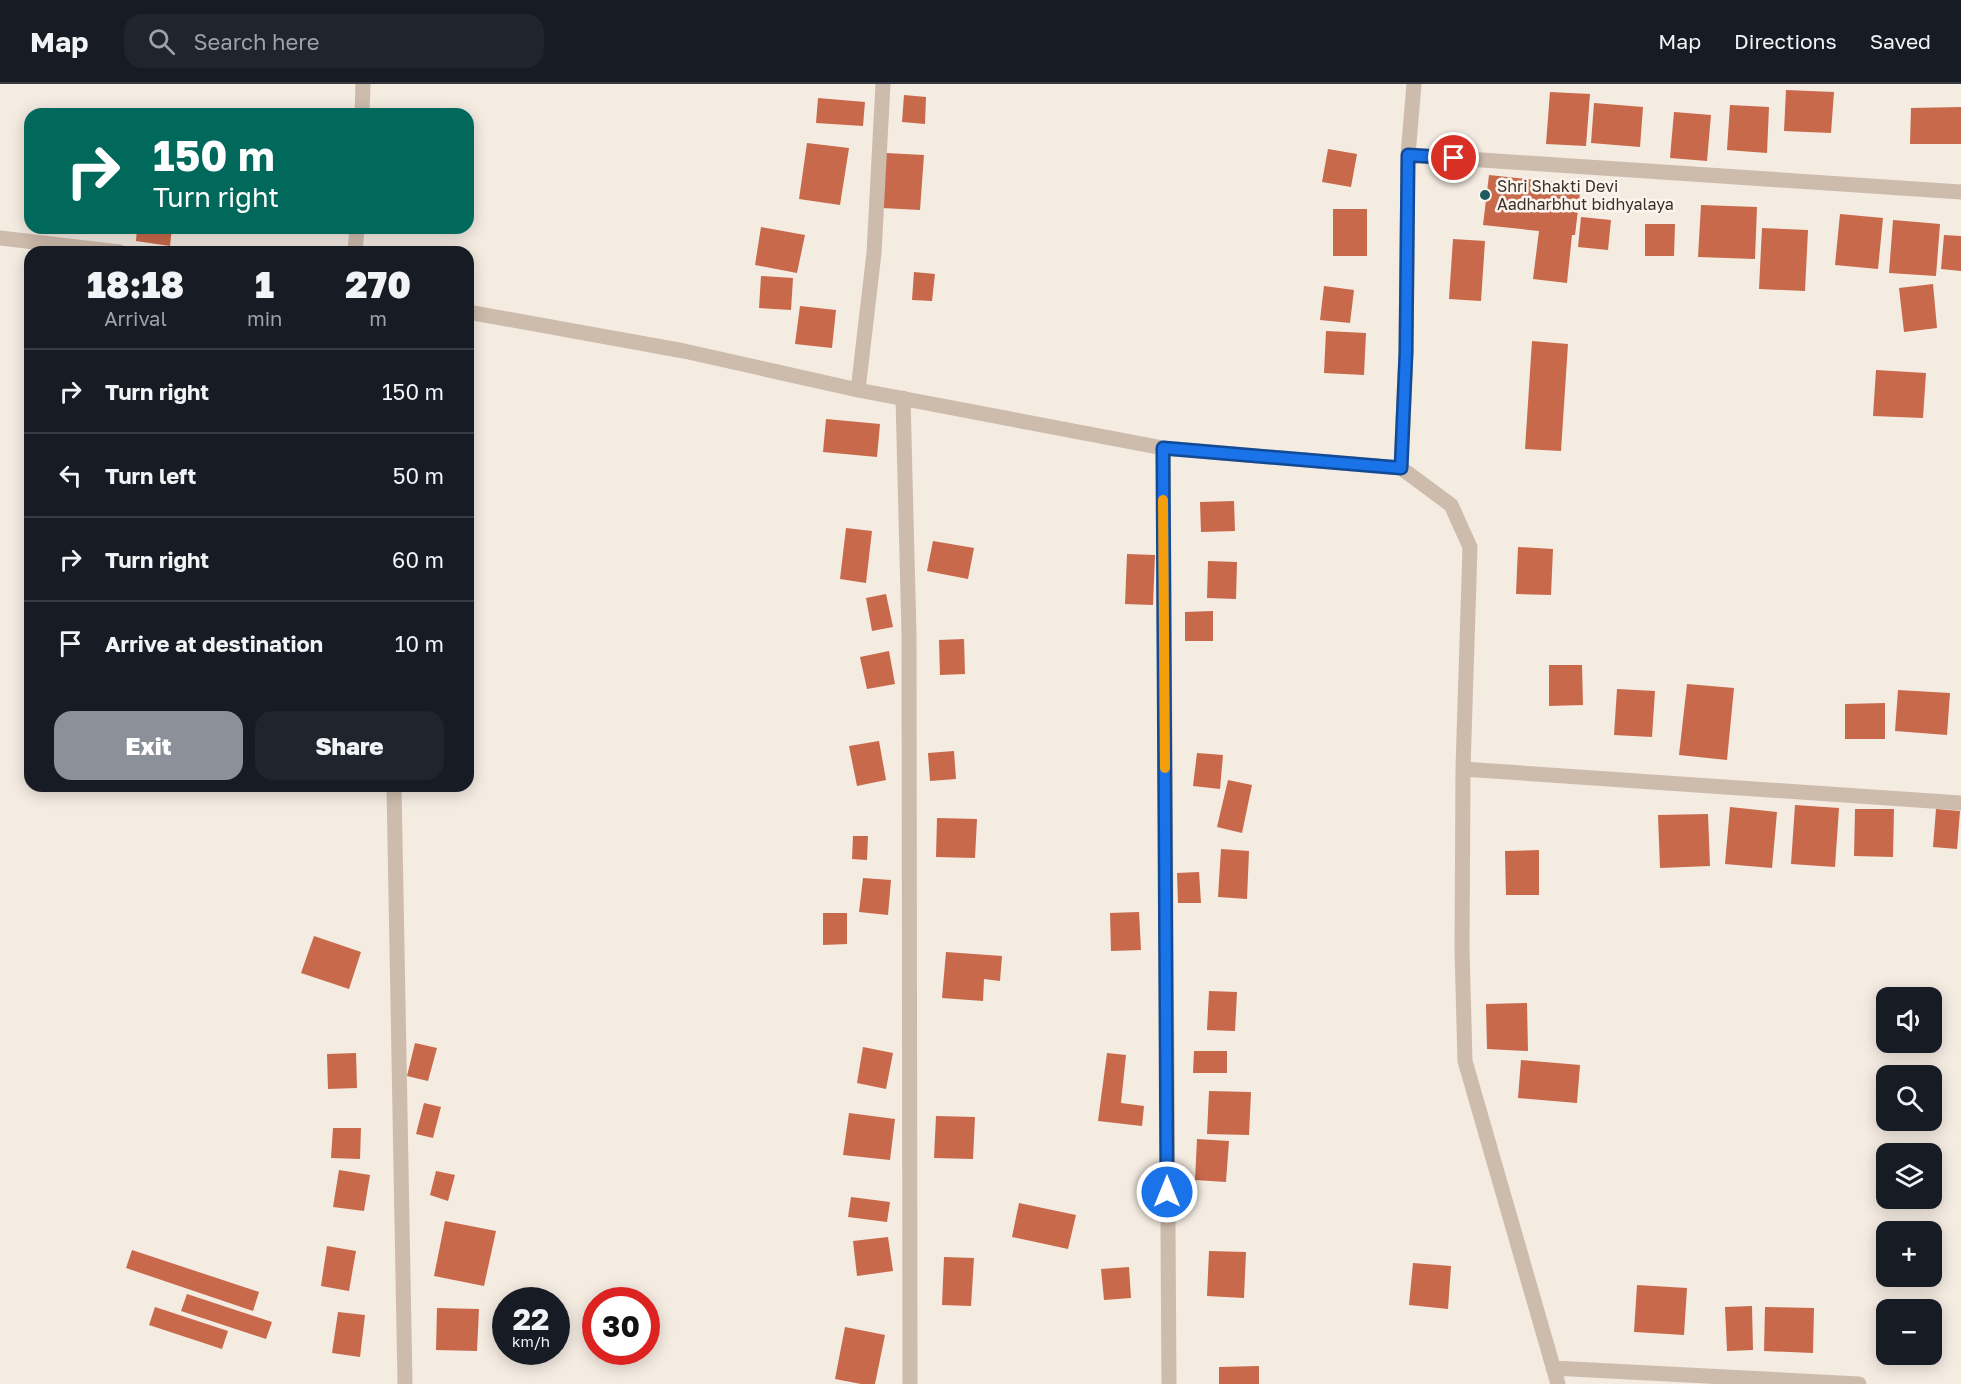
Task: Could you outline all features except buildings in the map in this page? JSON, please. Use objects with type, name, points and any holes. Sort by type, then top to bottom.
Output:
[{"type":"street","points":[[362,108],[363,84]]},
{"type":"street","points":[[858,390],[874,253],[883,84]]},
{"type":"street","points":[[1401,468],[1406,352],[1408,155],[1414,84]]},
{"type":"street","points":[[1408,155],[1961,192]]},
{"type":"street","points":[[0,238],[69,246]]},
{"type":"street","points":[[474,313],[684,351],[858,390],[1163,448],[1401,468],[1451,505],[1470,547],[1463,769],[1462,950],[1465,1061],[1558,1384]]},
{"type":"street","points":[[903,398],[909,634],[910,1384]]},
{"type":"street","points":[[1163,448],[1169,1384]]},
{"type":"street","points":[[1463,769],[1961,803]]},
{"type":"street","points":[[394,792],[405,1384]]},
{"type":"street","points":[[1553,1368],[1859,1384]]},
{"type":"slow traffic","points":[[1163,500],[1165,768]]},
{"type":"place","name":"Shri Shakti Devi Aadharbhut bidhyalaya","points":[[1485,195]]},
{"type":"route","points":[[1167,1192],[1163,448],[1401,468],[1406,352],[1408,155],[1454,158]]}]
